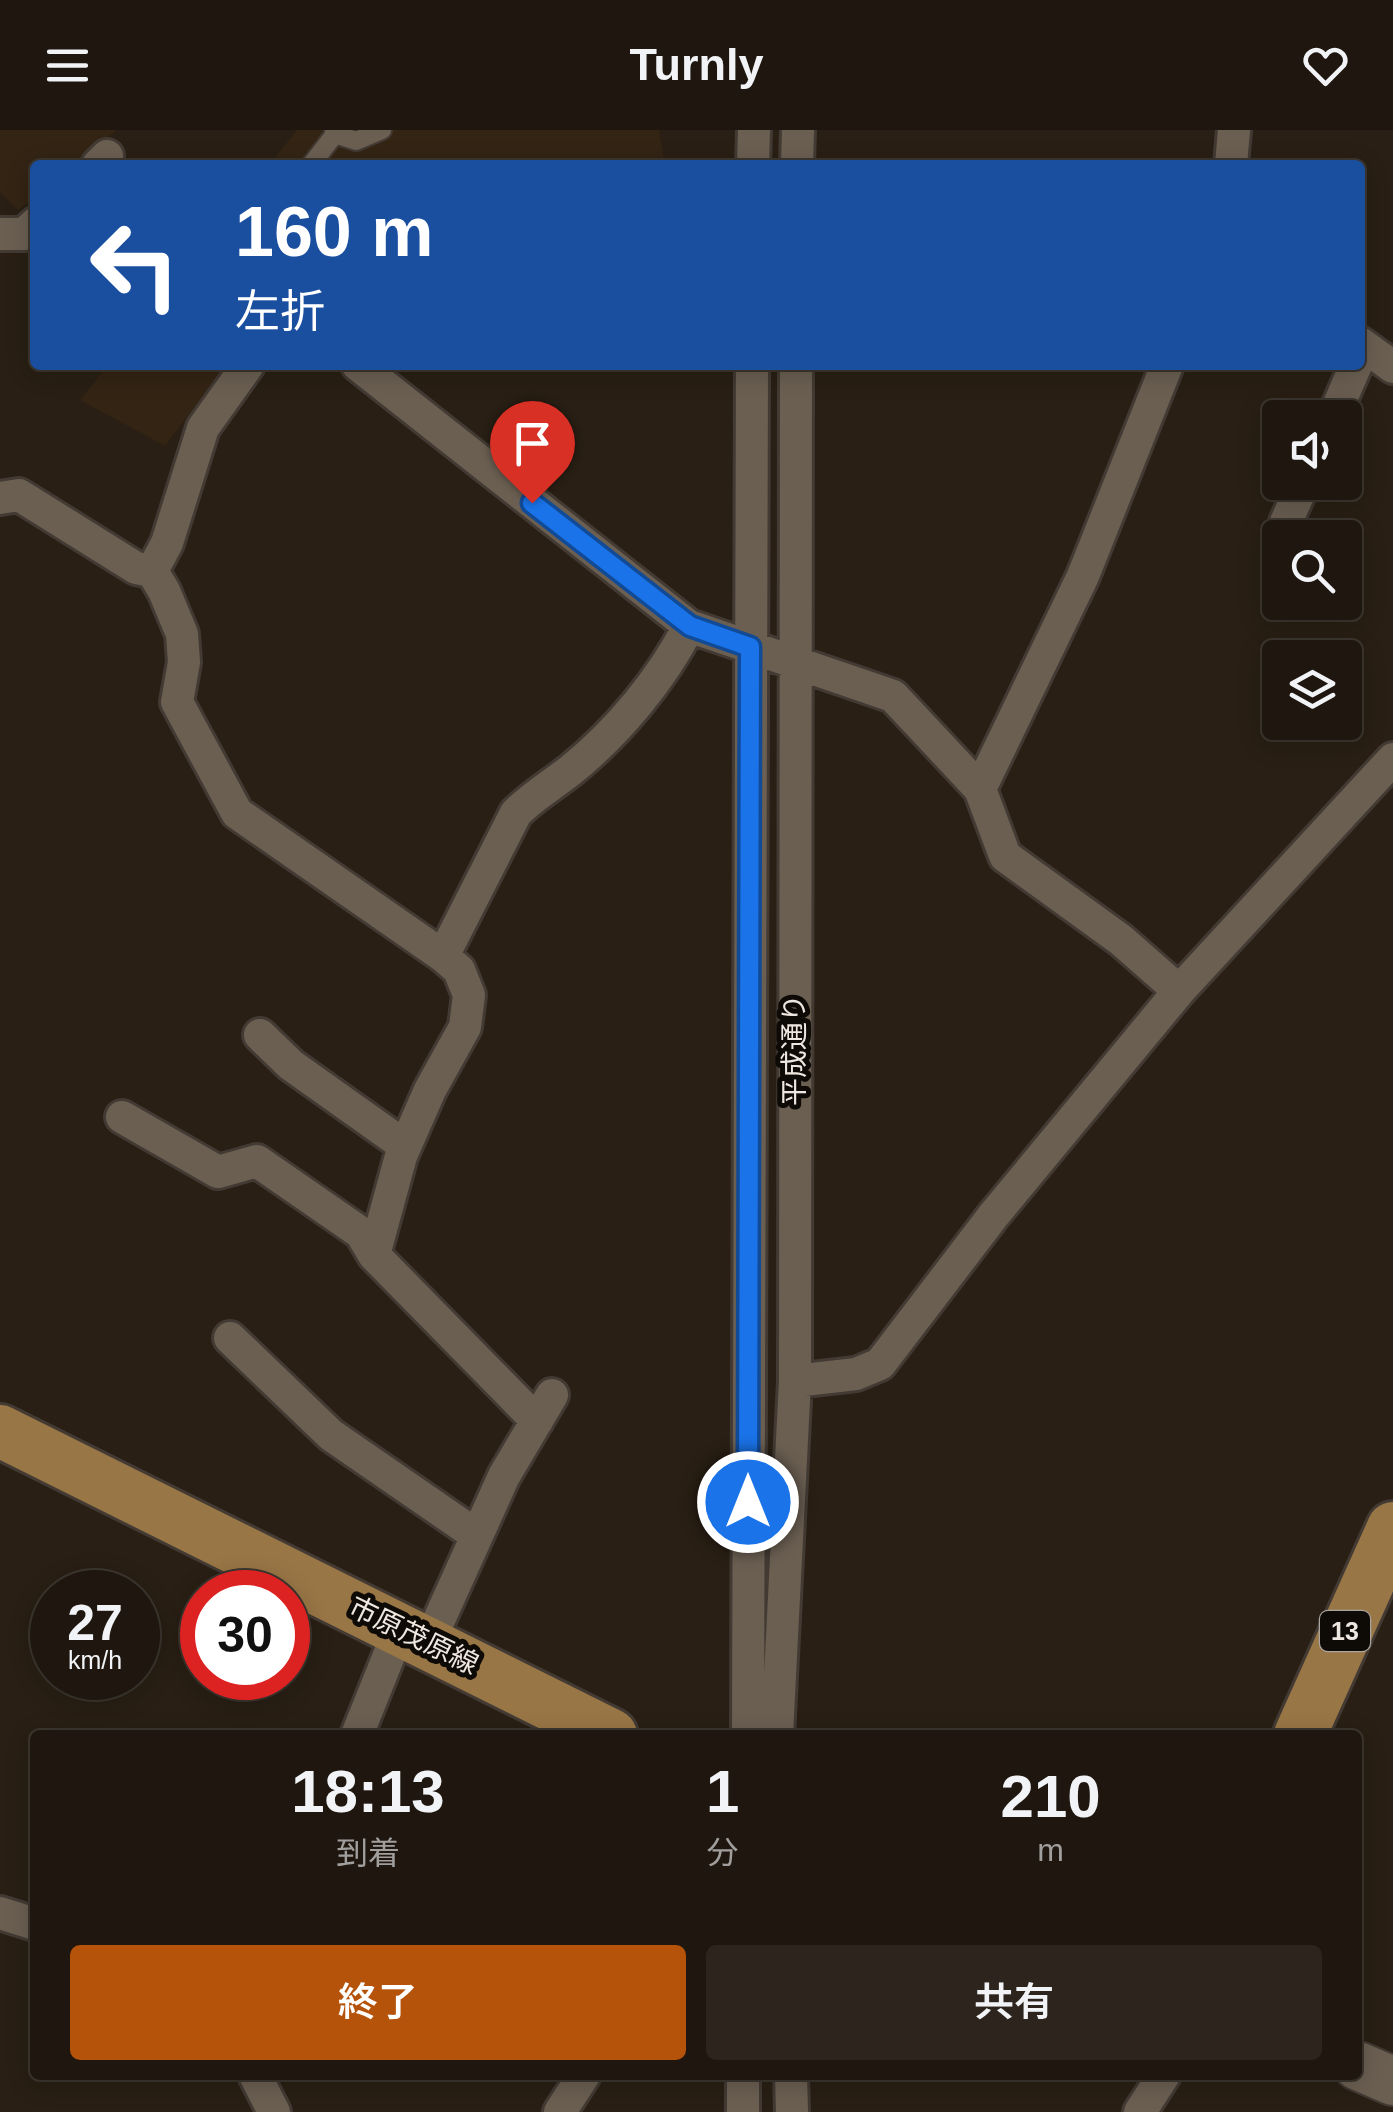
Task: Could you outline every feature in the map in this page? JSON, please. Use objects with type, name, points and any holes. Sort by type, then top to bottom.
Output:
[{"type":"main road","name":"市原茂原線","points":[[0,1432],[602,1730]]},
{"type":"main road","name":"13","points":[[1302,1730],[1393,1528]]},
{"type":"street","points":[[753,160],[754,130]]},
{"type":"street","points":[[797,160],[798,130]]},
{"type":"street","points":[[1231,160],[1234,130]]},
{"type":"street","points":[[0,234],[24,234],[30,229]]},
{"type":"street","points":[[1365,355],[1393,368]]},
{"type":"street","points":[[152,570],[167,543],[204,428],[245,370]]},
{"type":"street","points":[[364,370],[690,626],[893,696],[980,789],[1004,856],[1121,940],[1179,992]]},
{"type":"street","name":"平成通り","points":[[748,1730],[752,370]]},
{"type":"street","name":"平成通り","points":[[777,1730],[795,1381],[796,370]]},
{"type":"street","points":[[980,789],[1084,576],[1165,370]]},
{"type":"street","points":[[1340,400],[1353,370]]},
{"type":"street","points":[[0,498],[18,495],[136,568],[152,570]]},
{"type":"street","points":[[152,570],[182,634],[184,662],[176,702],[237,813],[443,956],[458,970],[468,995],[465,1027],[405,1146],[374,1256]]},
{"type":"street","points":[[443,956],[516,814],[533,795],[568,773],[594,750],[648,690],[690,626]]},
{"type":"street","points":[[795,1381],[856,1374],[880,1364],[993,1216],[1179,992],[1393,759]]},
{"type":"street","points":[[260,1035],[291,1065],[405,1146]]},
{"type":"street","points":[[122,1116],[218,1172],[257,1161],[361,1234],[374,1256],[544,1408],[476,1534],[360,1730]]},
{"type":"street","points":[[230,1338],[331,1435],[476,1534]]},
{"type":"street","points":[[0,1913],[30,1922]]},
{"type":"street","points":[[1362,2068],[1393,2082]]},
{"type":"street","points":[[258,2080],[274,2112]]},
{"type":"street","points":[[560,2112],[581,2080]]},
{"type":"street","points":[[743,2080],[743,2112]]},
{"type":"street","points":[[791,2080],[792,2112]]},
{"type":"street","points":[[1140,2112],[1161,2080]]},
{"type":"lane","points":[[315,160],[334,132],[356,141],[382,130]]},
{"type":"shaded area","points":[[0,130],[117,130],[80,160],[30,160],[30,201],[18,210],[0,192]]},
{"type":"shaded area","points":[[297,130],[659,130],[664,160],[273,160]]},
{"type":"shaded area","points":[[104,370],[222,370],[165,446],[80,400]]},
{"type":"route","points":[[532,503],[690,626],[750,647],[748,1502]]}]
